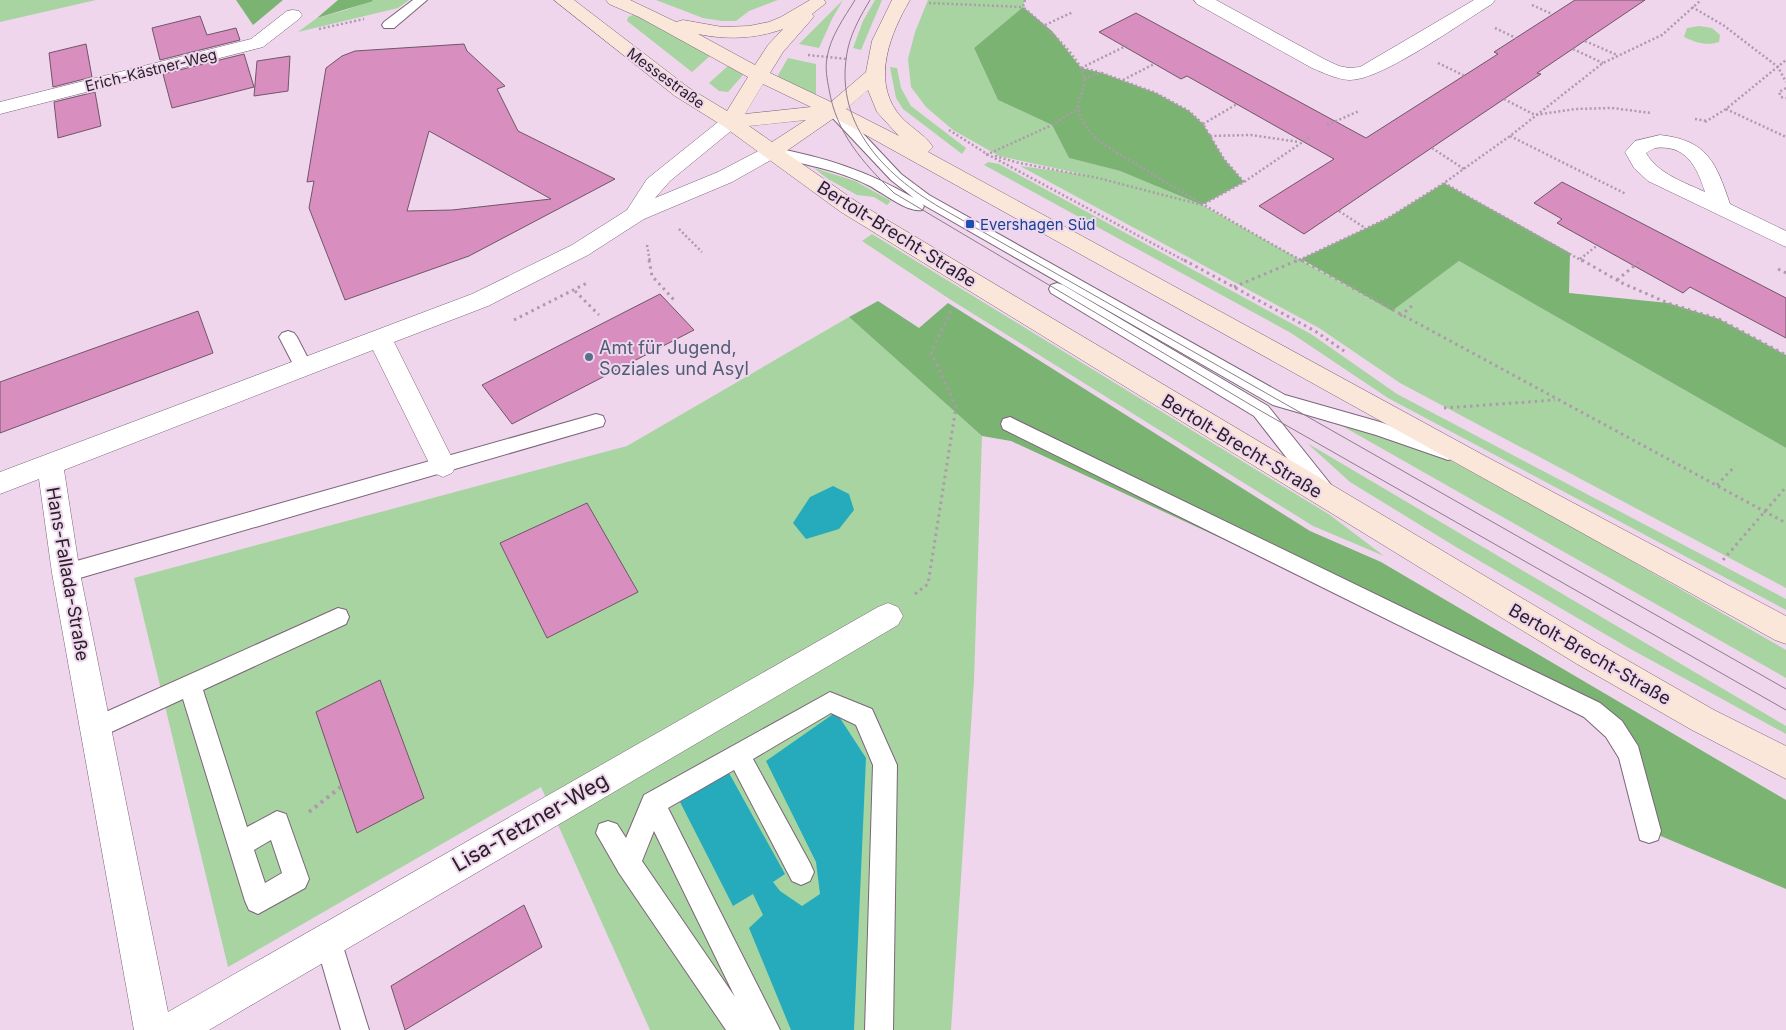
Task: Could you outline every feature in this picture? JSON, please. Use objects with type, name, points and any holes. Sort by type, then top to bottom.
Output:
[{"type":"main road","name":"Messestraße","points":[[563,0],[682,92],[730,122],[771,152]]},
{"type":"main road","points":[[614,0],[645,14],[759,75],[833,110],[956,175],[1476,463],[1786,631]]},
{"type":"main road","points":[[901,0],[884,30],[876,68],[878,95],[888,113],[956,175]]},
{"type":"main road","points":[[730,122],[775,49],[818,1]]},
{"type":"main road","points":[[645,14],[700,30],[747,31],[763,29],[786,22],[818,1]]},
{"type":"main road","points":[[771,152],[833,110],[876,68]]},
{"type":"main road","points":[[730,122],[833,110]]},
{"type":"main road","name":"Bertolt-Brecht-Straße","points":[[771,152],[850,207],[1330,499],[1588,654],[1703,720],[1786,763]]},
{"type":"street","points":[[1203,0],[1232,8],[1319,64],[1334,71],[1349,74],[1365,72],[1410,47],[1486,0]]},
{"type":"street","name":"Erich-Kästner-Weg","points":[[0,108],[257,43],[293,15]]},
{"type":"street","name":"Hans-Fallada-Straße","points":[[636,214],[642,199],[656,181],[700,148],[730,122]]},
{"type":"street","points":[[1721,208],[1704,162],[1690,150],[1670,142],[1653,141],[1641,144],[1635,152],[1641,163],[1655,176],[1786,240]]},
{"type":"street","name":"Hans-Fallada-Straße","points":[[153,1030],[66,573],[50,464],[480,300],[580,250],[636,214],[731,174],[771,152]]},
{"type":"street","points":[[379,337],[443,466]]},
{"type":"street","points":[[0,483],[50,464]]},
{"type":"street","name":"Lisa-Tetzner-Weg","points":[[173,1030],[888,616]]},
{"type":"lane","points":[[389,25],[421,0]]},
{"type":"lane","points":[[833,110],[896,177],[924,198],[1279,400],[1380,429],[1476,463]]},
{"type":"lane","points":[[771,152],[808,159],[852,172],[894,193],[1261,411],[1330,499]]},
{"type":"lane","points":[[288,337],[303,366]]},
{"type":"lane","points":[[66,573],[596,421]]},
{"type":"lane","points":[[1010,424],[1592,710],[1614,729],[1630,754],[1649,830]]},
{"type":"lane","points":[[96,728],[338,617]]},
{"type":"lane","points":[[190,684],[240,844],[258,901],[296,879],[277,823],[240,844]]},
{"type":"lane","points":[[628,864],[653,802],[830,702],[864,717],[885,766],[879,1030]]},
{"type":"lane","points":[[738,754],[801,872]]},
{"type":"lane","points":[[653,802],[766,1030]]},
{"type":"lane","points":[[608,833],[742,1030]]},
{"type":"lane","points":[[328,940],[355,1030]]},
{"type":"path","points":[[1024,7],[1025,0]]},
{"type":"path","points":[[1234,287],[1301,259],[1388,218],[1444,183],[1510,136],[1534,114],[1603,63],[1662,35],[1701,0]]},
{"type":"path","points":[[926,2],[1024,7],[1052,31],[1081,68],[1084,78],[1077,109],[1085,126],[1100,141],[1202,205],[1400,316],[1717,485],[1786,524]]},
{"type":"path","points":[[1532,5],[1552,14]]},
{"type":"path","points":[[1692,7],[1723,25],[1778,67],[1786,82]]},
{"type":"path","points":[[257,43],[408,10]]},
{"type":"path","points":[[1045,25],[1074,12]]},
{"type":"path","points":[[1494,28],[1516,38]]},
{"type":"path","points":[[1585,41],[1617,55]]},
{"type":"path","points":[[1081,68],[1130,44]]},
{"type":"path","points":[[775,49],[876,68]]},
{"type":"path","points":[[1573,49],[1603,63]]},
{"type":"path","points":[[1670,142],[1726,109],[1786,60]]},
{"type":"path","points":[[1122,81],[1156,63]]},
{"type":"path","points":[[1437,63],[1464,76]]},
{"type":"path","points":[[1081,68],[1102,73],[1156,93],[1189,111],[1203,124],[1224,159],[1244,182]]},
{"type":"path","points":[[1084,78],[1102,73]]},
{"type":"path","points":[[1786,88],[1779,92],[1781,97],[1786,98]]},
{"type":"path","points":[[1504,99],[1534,114],[1612,108],[1659,114]]},
{"type":"path","points":[[1203,124],[1237,104]]},
{"type":"path","points":[[987,154],[1052,125],[1077,109]]},
{"type":"path","points":[[1726,109],[1786,137]]},
{"type":"path","points":[[1327,125],[1359,111]]},
{"type":"path","points":[[1688,118],[1707,121]]},
{"type":"path","points":[[948,129],[987,154],[1019,163],[1098,178],[1202,205],[1244,182],[1299,142],[1310,137]]},
{"type":"path","points":[[1210,136],[1251,135],[1299,142]]},
{"type":"path","points":[[1432,148],[1464,169]]},
{"type":"path","points":[[1444,183],[1617,280],[1668,303],[1719,319],[1786,355]]},
{"type":"path","points":[[1340,211],[1366,228]]},
{"type":"path","points":[[676,226],[702,252]]},
{"type":"path","points":[[1580,259],[1599,244]]},
{"type":"path","points":[[647,245],[652,276],[674,300]]},
{"type":"path","points":[[1617,280],[1640,261]]},
{"type":"path","points":[[575,290],[599,315]]},
{"type":"path","points":[[888,616],[928,584],[956,407],[931,352],[956,302]]},
{"type":"path","points":[[1400,316],[1413,305]]},
{"type":"path","points":[[1437,408],[1556,400]]},
{"type":"path","points":[[1717,485],[1735,466]]},
{"type":"path","points":[[1723,560],[1786,487]]},
{"type":"path","points":[[281,834],[342,786]]},
{"type":"green space","points":[[0,0],[96,0],[0,22]]},
{"type":"green space","points":[[236,0],[283,0],[253,25]]},
{"type":"green space","points":[[338,0],[372,0],[373,1],[317,18]]},
{"type":"green space","points":[[372,0],[409,0],[398,8],[298,32],[317,18]]},
{"type":"green space","points":[[656,0],[778,0],[749,11],[736,21],[722,21],[703,18]]},
{"type":"green space","points":[[843,0],[819,48],[799,44]]},
{"type":"green space","points":[[875,0],[882,0],[861,50],[853,48],[863,21]]},
{"type":"green space","points":[[928,0],[1025,0],[1023,7],[974,48],[998,100],[1052,125],[1069,158],[1120,171],[1202,205],[1392,311],[1459,261],[1786,448],[1786,588],[1400,383],[1319,328],[1020,166],[1087,175],[999,156],[953,130],[926,107],[911,87],[908,59],[915,32]]},
{"type":"green space","points":[[1023,7],[1052,31],[1081,68],[1102,73],[1156,93],[1189,111],[1203,124],[1224,159],[1244,182],[1202,205],[1120,171],[1069,158],[1052,125],[998,100],[974,48]]},
{"type":"green space","points":[[640,15],[711,55],[692,72],[627,21],[628,17]]},
{"type":"green space","points":[[1699,26],[1712,28],[1720,35],[1719,42],[1702,43],[1684,37],[1687,28]]},
{"type":"green space","points":[[788,58],[816,64],[816,98],[777,77]]},
{"type":"green space","points":[[729,65],[743,75],[728,92],[719,91],[709,83]]},
{"type":"green space","points":[[890,67],[897,68],[901,88],[911,106],[966,148],[962,154],[903,109],[896,98]]},
{"type":"green space","points":[[988,162],[999,164],[1311,334],[1397,394],[1786,599],[1786,610],[1388,398],[1291,333],[984,165]]},
{"type":"green space","points":[[814,168],[855,181],[891,201],[887,205],[874,197],[857,195],[828,179]]},
{"type":"green space","points":[[1444,183],[1570,253],[1569,293],[1668,303],[1719,319],[1786,355],[1786,448],[1459,261],[1392,311],[1301,259],[1388,218]]},
{"type":"green space","points":[[872,234],[1330,515],[1384,556],[1313,526],[951,300],[862,241]]},
{"type":"green space","points":[[878,301],[919,328],[948,303],[1310,531],[1381,562],[1786,800],[1786,889],[1649,831],[1630,754],[1592,710],[1011,441],[982,436],[849,317]]},
{"type":"green space","points":[[849,317],[982,436],[974,680],[951,1030],[650,1030],[541,787],[228,967],[134,578],[627,446]]},
{"type":"green space","points":[[1337,423],[1371,429],[1444,457],[1564,522],[1786,650],[1786,678]]},
{"type":"green space","points":[[1307,443],[1786,726],[1786,734],[1627,647],[1456,547],[1350,482]]},
{"type":"water","points":[[833,486],[849,494],[854,510],[839,529],[806,539],[793,523],[810,497]]},
{"type":"water","points":[[836,712],[866,758],[854,1030],[791,1030],[749,928],[763,915],[753,894],[733,906],[680,802],[729,773],[785,874],[773,882],[780,891],[802,906],[820,894],[816,862],[766,761]]},
{"type":"building","points":[[1575,0],[1645,0],[1537,73],[1541,74],[1304,234],[1259,206],[1334,159],[1187,76],[1181,79],[1099,32],[1136,13],[1366,138],[1498,54],[1494,52]]},
{"type":"building","points":[[200,16],[207,35],[236,28],[240,40],[160,60],[152,28]]},
{"type":"building","points":[[86,44],[92,77],[53,87],[49,53]]},
{"type":"building","points":[[464,44],[467,51],[505,86],[497,89],[518,131],[615,179],[469,256],[345,300],[309,208],[314,181],[307,182],[326,68],[342,56],[355,51]],"holes":[[[429,131],[551,199],[452,210],[407,211]]]},
{"type":"building","points":[[244,54],[254,87],[172,108],[163,74]]},
{"type":"building","points":[[290,56],[288,91],[254,96],[257,61]]},
{"type":"building","points":[[95,92],[101,126],[58,138],[54,102]]},
{"type":"building","points":[[1562,182],[1786,298],[1786,338],[1690,287],[1683,293],[1557,223],[1562,219],[1534,203]]},
{"type":"building","name":"Amt für Jugend, Soziales und Asyl","points":[[660,294],[694,330],[512,424],[482,385]]},
{"type":"building","points":[[198,311],[213,353],[0,433],[0,382]]},
{"type":"building","points":[[587,503],[638,592],[547,638],[500,543]]},
{"type":"building","points":[[380,680],[424,798],[357,833],[316,712]]},
{"type":"building","points":[[524,905],[542,947],[405,1030],[391,986]]},
{"type":"tram line","points":[[855,0],[831,43],[826,66],[829,89],[838,120],[852,146],[894,193],[1261,411],[1786,710]]},
{"type":"tram line","points":[[870,0],[854,29],[848,48],[845,75],[848,99],[855,122],[867,143],[882,162],[900,179],[941,208],[1786,689]]},
{"type":"place","name":"Evershagen Süd","points":[[970,224]]},
{"type":"place","name":"Amt für Jugend, Soziales und Asyl","points":[[589,357]]}]
